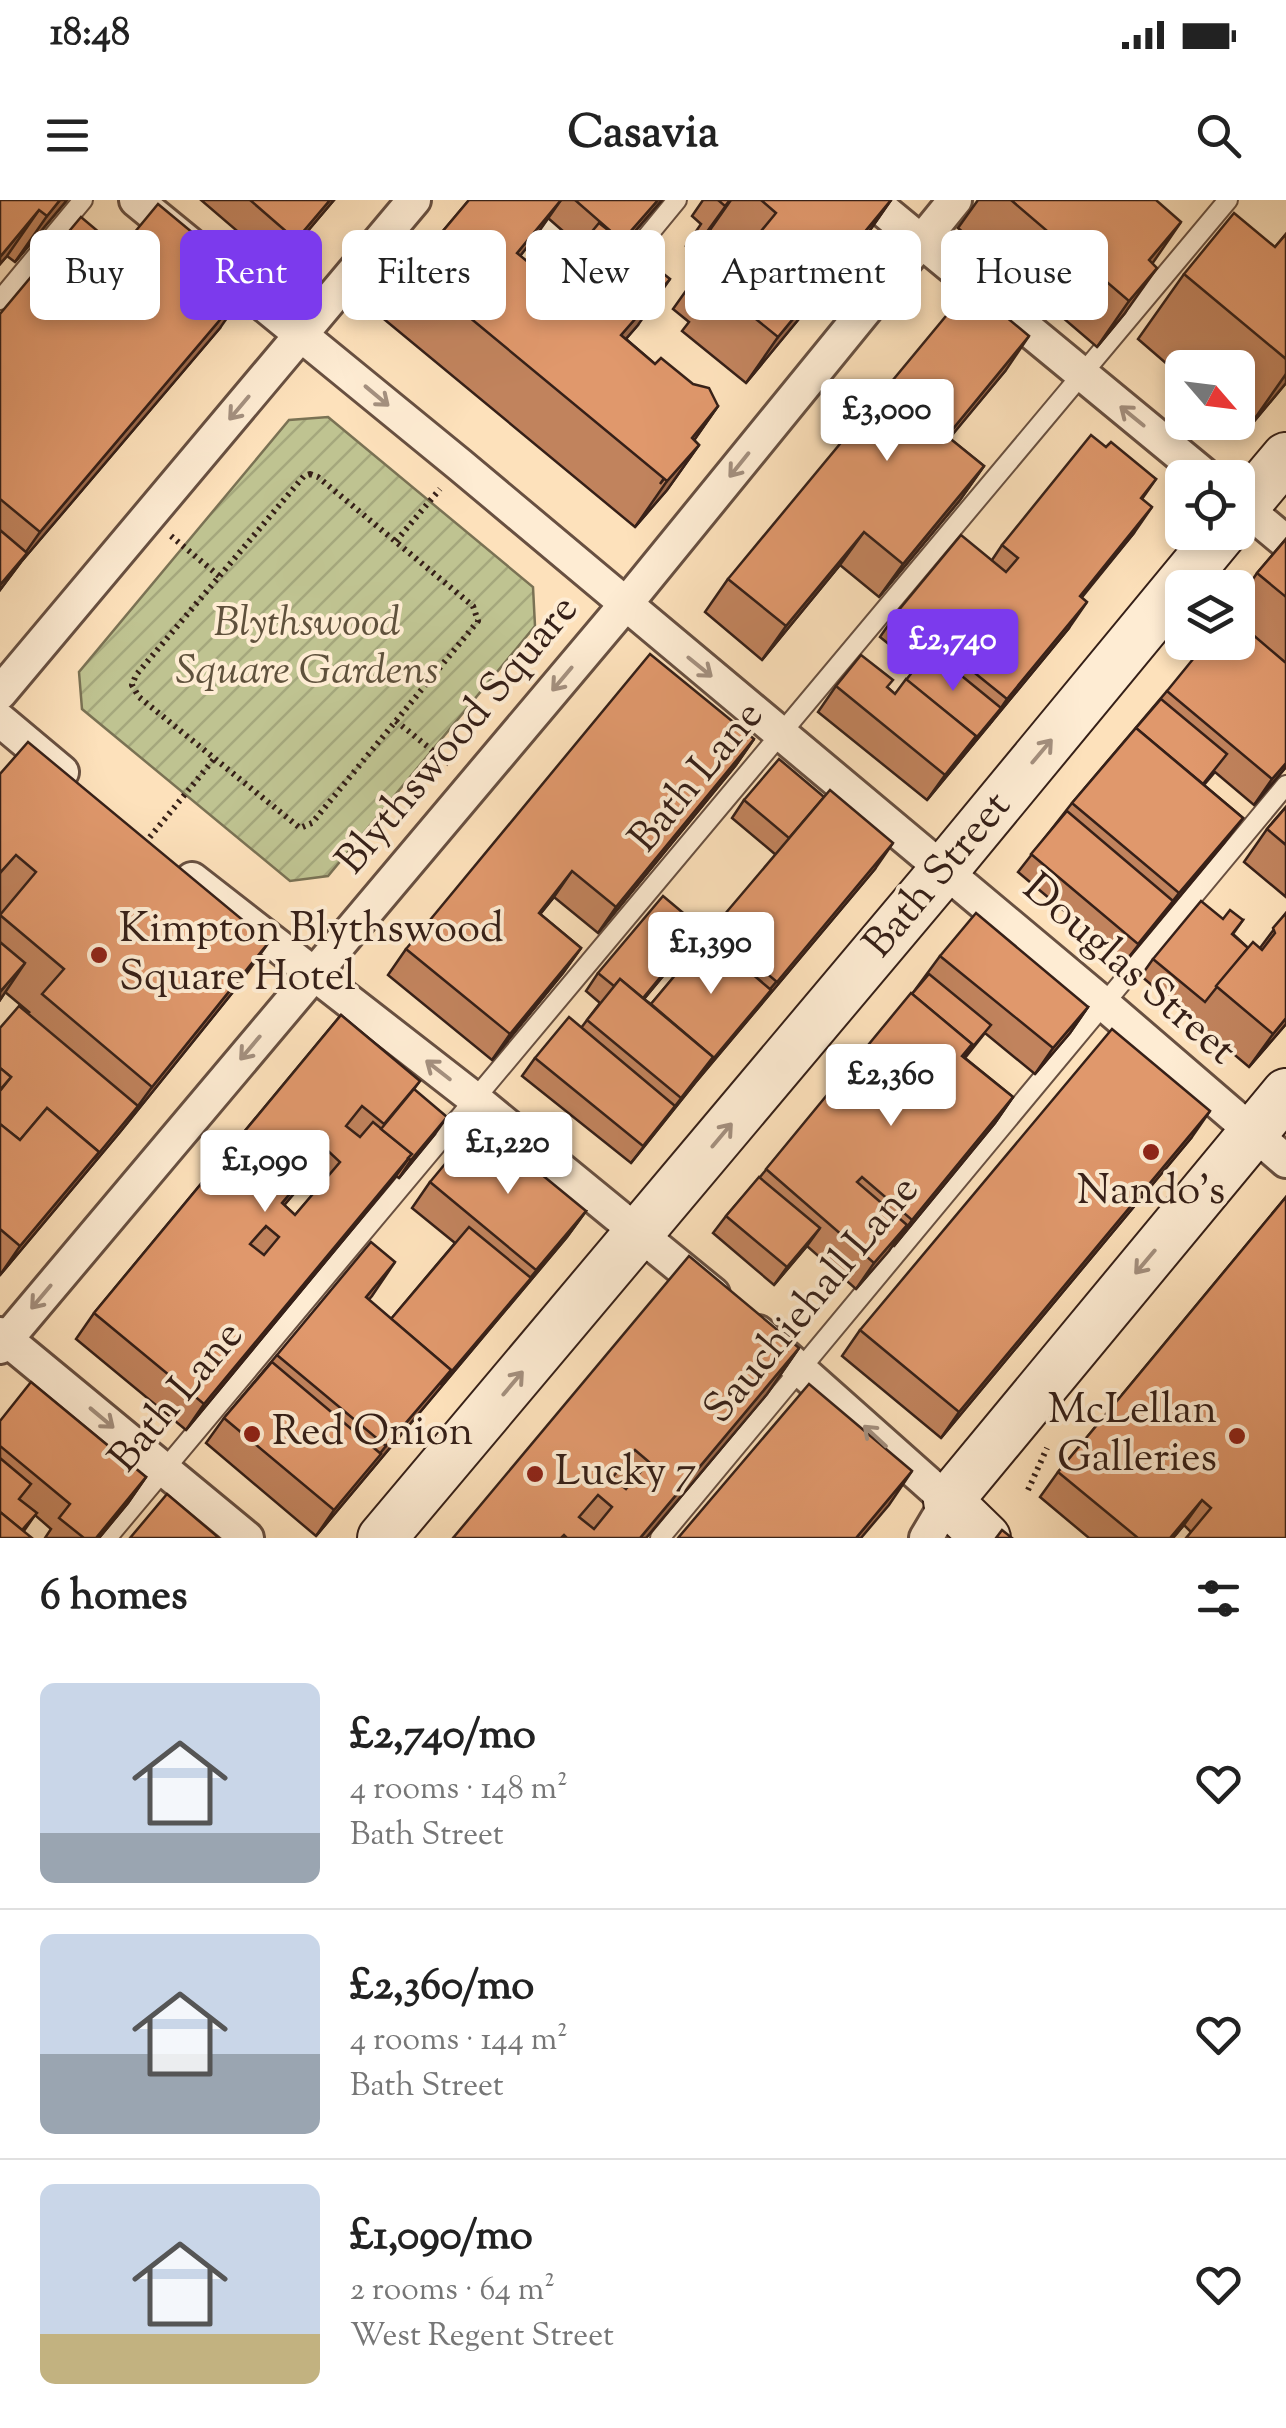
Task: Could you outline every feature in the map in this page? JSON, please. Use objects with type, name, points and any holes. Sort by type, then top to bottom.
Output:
[{"type":"street","points":[[136,200],[302,334]]},
{"type":"street","points":[[0,693],[414,200]]},
{"type":"street","points":[[871,200],[908,230]]},
{"type":"street","points":[[955,200],[921,241],[1082,374],[1178,460]]},
{"type":"street","points":[[625,605],[857,320]]},
{"type":"street","name":"Blythswood Square","points":[[2,1340],[625,605],[302,334]]},
{"type":"street","name":"Bath Street","points":[[1255,485],[1286,457]]},
{"type":"street","points":[[1255,523],[1286,542]]},
{"type":"street","name":"Bath Street","points":[[382,1538],[944,870],[1196,550]]},
{"type":"street","name":"Douglas Street","points":[[625,605],[1104,1004],[1269,1147]]},
{"type":"street","points":[[0,720],[87,794]]},
{"type":"street","points":[[145,842],[476,1100],[804,1370],[937,1520],[986,1538]]},
{"type":"street","points":[[937,1520],[1269,1147],[1286,1093]]},
{"type":"street","points":[[2,1340],[247,1538]]},
{"type":"lane","points":[[0,300],[83,200]]},
{"type":"lane","points":[[512,200],[610,282],[677,200]]},
{"type":"lane","name":"Bath Lane","points":[[107,1538],[1228,200]]},
{"type":"lane","name":"Sauchiehall Lane","points":[[660,1538],[804,1370],[1286,785]]},
{"type":"path","points":[[396,541],[460,465]]},
{"type":"path","points":[[306,474],[318,477],[396,541],[472,606],[478,621],[307,828],[295,826],[140,697],[132,685],[136,675],[306,474]]},
{"type":"path","points":[[147,516],[219,576]]},
{"type":"path","points":[[396,720],[473,784]]},
{"type":"path","points":[[145,842],[214,759]]},
{"type":"path","points":[[410,929],[419,937]]},
{"type":"green space","name":"Blythswood Square Gardens","points":[[328,417],[533,587],[535,626],[328,876],[290,881],[82,709],[79,672],[289,420]]},
{"type":"building","points":[[0,200],[60,200],[47,216],[39,210],[0,257]]},
{"type":"building","points":[[250,200],[330,200],[304,230],[284,230]]},
{"type":"building","points":[[469,200],[561,200],[536,230],[526,230],[526,242],[517,253],[526,260],[526,320],[634,320],[621,335],[655,364],[661,358],[693,384],[709,388],[718,406],[692,438],[699,445],[667,481],[473,320],[506,320],[506,230],[444,230]]},
{"type":"building","points":[[575,200],[658,200],[632,230],[609,230]]},
{"type":"building","points":[[761,200],[891,200],[866,230],[762,230],[776,213]]},
{"type":"building","points":[[1011,200],[1156,200],[1181,222],[1149,260],[1157,268],[1129,301],[1108,283],[1108,230],[1046,230]]},
{"type":"building","points":[[158,204],[189,230],[180,230],[180,320],[220,320],[40,532],[0,499],[0,314],[30,278],[30,320],[160,320],[160,230],[137,230]]},
{"type":"building","points":[[1234,213],[1275,247],[1286,234],[1286,359],[1184,274]]},
{"type":"building","points":[[81,217],[96,230],[70,230]]},
{"type":"building","points":[[757,320],[792,320],[778,337]]},
{"type":"building","points":[[943,320],[1010,320],[1029,336],[947,436],[984,466],[903,564],[864,532],[786,626],[728,579]]},
{"type":"building","points":[[1091,435],[1106,447],[1111,442],[1156,479],[1141,498],[1152,507],[1080,596],[1087,602],[1007,699],[898,611],[961,535],[1006,572],[1018,558],[1002,545]]},
{"type":"building","points":[[0,530],[27,553],[0,585]]},
{"type":"building","points":[[1286,539],[1286,597],[1257,573]]},
{"type":"building","points":[[1255,637],[1286,663],[1286,763],[1272,779],[1167,691],[1192,660],[1255,660]]},
{"type":"building","points":[[930,650],[1001,708],[971,744],[976,736],[906,680]]},
{"type":"building","points":[[650,654],[754,739],[616,907],[572,871],[539,913],[581,948],[510,1034],[406,949]]},
{"type":"building","points":[[861,655],[893,680],[887,687],[895,694],[906,679],[976,736],[945,775],[836,686]]},
{"type":"building","points":[[1161,699],[1227,754],[1203,784],[1136,728]]},
{"type":"building","points":[[1136,728],[1243,818],[1179,893],[1072,803]]},
{"type":"building","name":"Kimpton Blythswood Square Hotel","points":[[28,742],[269,942],[152,1087],[42,994],[64,969],[0,915],[36,872],[16,855],[0,873],[0,774]]},
{"type":"building","points":[[779,759],[824,797],[789,838],[744,800]]},
{"type":"building","points":[[830,790],[893,843],[777,982],[713,928]]},
{"type":"building","points":[[1286,807],[1286,845],[1267,829]]},
{"type":"building","points":[[1067,811],[1173,901],[1138,944],[1031,854]]},
{"type":"building","points":[[663,896],[701,928],[643,998],[620,979],[614,986],[598,973]]},
{"type":"building","points":[[1201,901],[1223,919],[1230,910],[1243,920],[1232,934],[1248,948],[1205,1002],[1153,959]]},
{"type":"building","points":[[976,913],[1088,1007],[1053,1048],[940,956]]},
{"type":"building","points":[[1286,913],[1286,1018],[1273,1034],[1216,986],[1253,942],[1262,950]]},
{"type":"building","points":[[708,936],[771,990],[708,1065],[713,1057],[651,1004]]},
{"type":"building","points":[[0,942],[25,963],[0,992]]},
{"type":"building","points":[[929,974],[991,1025],[964,1057],[972,1044],[912,994]]},
{"type":"building","points":[[620,979],[713,1057],[681,1098],[587,1020]]},
{"type":"building","points":[[911,993],[972,1044],[962,1056],[1013,1097],[912,1220],[862,1177],[857,1182],[907,1225],[874,1263],[766,1169]]},
{"type":"building","points":[[19,1006],[138,1106],[94,1159],[99,1152],[47,1108],[20,1140],[0,1124],[0,1091],[11,1077],[0,1068],[0,1028]]},
{"type":"building","points":[[341,1015],[420,1081],[384,1124],[362,1106],[346,1126],[360,1137],[373,1122],[412,1154],[204,1404],[94,1313]],"holes":[[[327,1150],[340,1162],[295,1215],[282,1203]],[[266,1226],[279,1237],[264,1255],[250,1244]]]},
{"type":"building","points":[[569,1017],[675,1106],[643,1146],[535,1058]]},
{"type":"building","points":[[1112,1029],[1210,1111],[959,1412],[860,1330]]},
{"type":"building","points":[[0,1068],[11,1077],[0,1090]]},
{"type":"building","points":[[414,1089],[447,1117],[411,1160],[408,1158],[412,1154],[381,1129]]},
{"type":"building","points":[[47,1108],[99,1152],[20,1246],[0,1229],[0,1124],[20,1140]]},
{"type":"building","points":[[479,1123],[586,1211],[536,1270],[430,1182]]},
{"type":"building","points":[[759,1177],[820,1228],[787,1267],[726,1216]]},
{"type":"building","points":[[1286,1197],[1286,1538],[1186,1538],[1211,1508],[1202,1500],[1170,1538],[1138,1538],[1058,1472]]},
{"type":"building","points":[[469,1227],[531,1278],[440,1385],[451,1370],[391,1319]]},
{"type":"building","points":[[371,1242],[395,1262],[366,1297],[451,1370],[386,1446],[277,1355]]},
{"type":"building","points":[[689,1256],[799,1348],[640,1538],[564,1535],[453,1538]],"holes":[[[635,1450],[649,1462],[626,1489],[612,1478]],[[598,1495],[612,1507],[594,1529],[579,1517]]]},
{"type":"building","points":[[272,1362],[381,1454],[334,1510],[224,1418]]},
{"type":"building","points":[[31,1382],[146,1477],[96,1538],[84,1538],[59,1518],[70,1504],[0,1446],[0,1421]]},
{"type":"building","points":[[809,1384],[912,1471],[856,1538],[678,1538]]},
{"type":"building","points":[[0,1458],[31,1484],[19,1499],[37,1513],[22,1530],[0,1512]]},
{"type":"building","points":[[167,1494],[219,1538],[130,1538]]},
{"type":"building","points":[[0,1512],[32,1538],[0,1538]]},
{"type":"building","points":[[1002,1530],[1012,1538],[996,1538]]},
{"type":"place","name":"Kimpton Blythswood Square Hotel","points":[[99,955]]},
{"type":"place","name":"Nando's","points":[[1151,1152]]},
{"type":"place","name":"Red Onion","points":[[252,1434]]},
{"type":"place","name":"McLellan Galleries","points":[[1237,1436]]},
{"type":"place","name":"Lucky 7","points":[[535,1474]]}]
